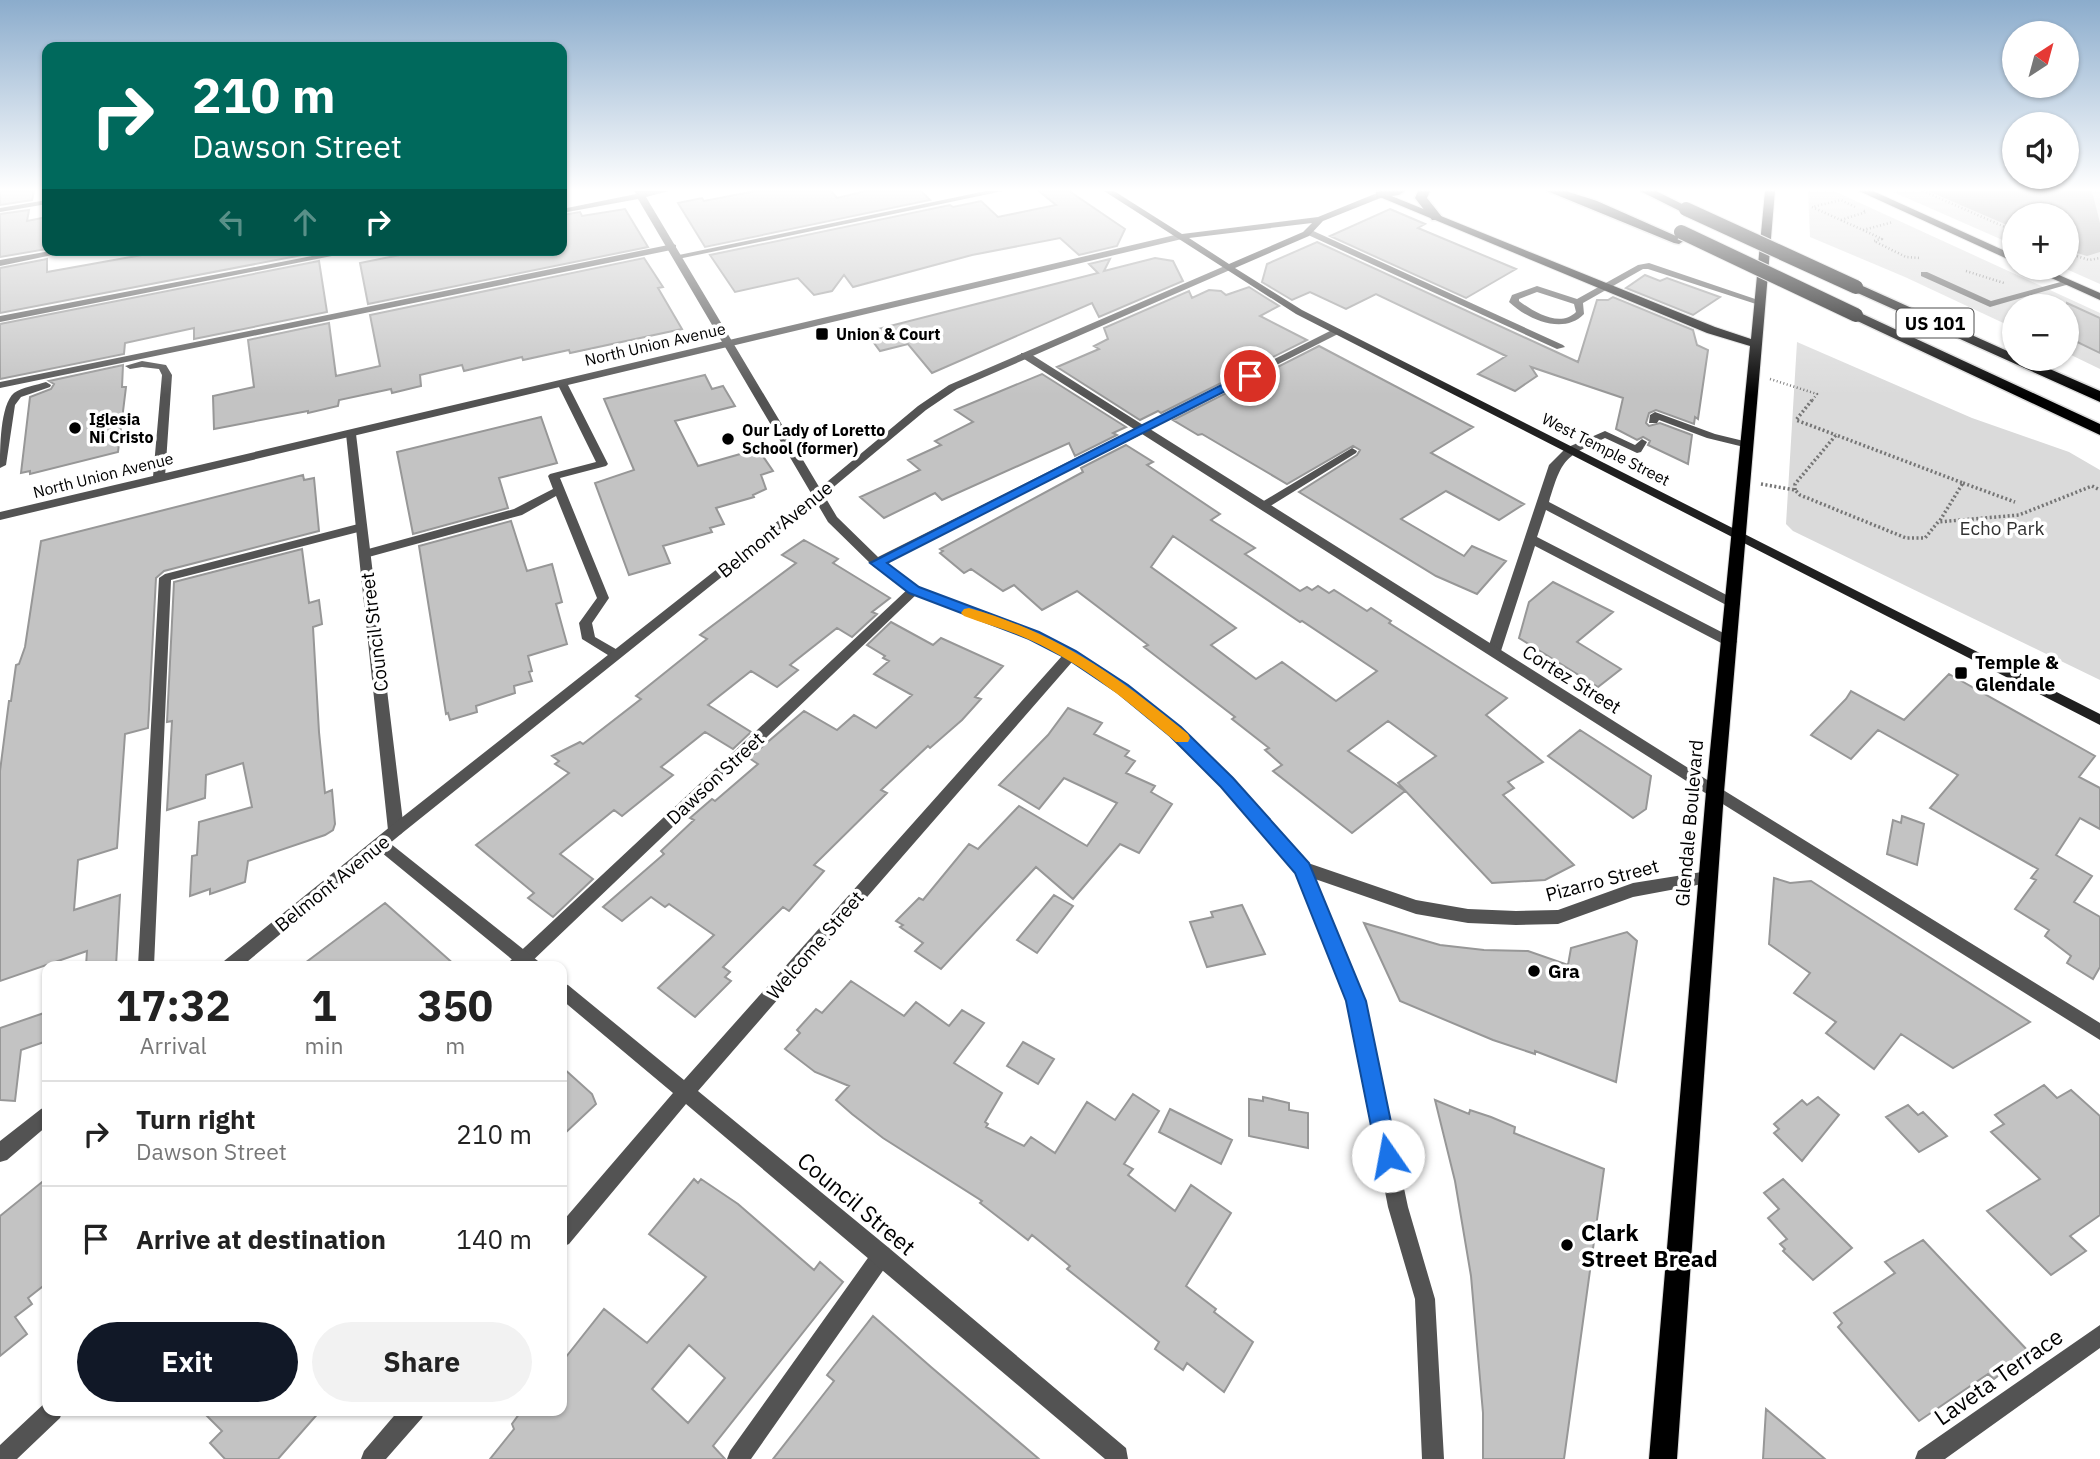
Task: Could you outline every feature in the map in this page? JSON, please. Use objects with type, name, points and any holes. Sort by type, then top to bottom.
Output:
[{"type":"highway","name":"US 101","points":[[1731,259],[2100,430]]},
{"type":"highway","name":"US 101","points":[[1795,259],[2002,353]]},
{"type":"highway","points":[[1856,287],[2002,343]]},
{"type":"highway","name":"US 101","points":[[2042,371],[2100,397]]},
{"type":"highway","points":[[2069,371],[2100,384]]},
{"type":"main road","name":"West Temple Street","points":[[1213,259],[1269,295],[1337,331],[2100,720]]},
{"type":"main road","name":"Belmont Avenue","points":[[1227,268],[1247,259]]},
{"type":"main road","points":[[1538,259],[1711,330],[1756,344]]},
{"type":"main road","name":"Glendale Boulevard","points":[[1663,1459],[1715,792],[1763,259]]},
{"type":"main road","points":[[2061,280],[2100,297]]},
{"type":"street","points":[[0,263],[22,259]]},
{"type":"street","points":[[0,319],[311,259]]},
{"type":"street","points":[[0,385],[639,259]]},
{"type":"street","points":[[679,259],[820,493],[832,519],[877,563],[914,590],[1034,636],[1071,655],[1123,689],[1175,731],[1227,783],[1303,869],[1356,1001],[1398,1207],[1425,1299],[1433,1459]]},
{"type":"street","name":"North Union Avenue","points":[[0,516],[1085,259]]},
{"type":"street","points":[[1369,259],[1560,346]]},
{"type":"street","points":[[1578,302],[1581,312],[1576,320],[1565,324],[1514,302],[1515,297],[1527,290],[1537,289],[1578,302],[1641,267],[1649,266],[1759,302]]},
{"type":"street","name":"Belmont Avenue","points":[[236,961],[942,394],[1025,355],[1227,268]]},
{"type":"street","points":[[1924,274],[1990,304],[2068,283]]},
{"type":"street","points":[[877,563],[1337,331]]},
{"type":"street","name":"Cortez Street","points":[[1025,355],[2100,1032]]},
{"type":"street","points":[[0,465],[10,405],[17,395],[32,388],[142,364],[162,367],[167,375],[159,477]]},
{"type":"street","points":[[562,383],[602,464],[554,476],[603,598],[585,623],[589,639],[616,655]]},
{"type":"street","points":[[1653,421],[1655,415],[1711,436],[1748,444]]},
{"type":"street","name":"Council Street","points":[[351,434],[396,831]]},
{"type":"street","points":[[1494,652],[1555,465],[1570,450],[1605,434],[1637,450],[1642,442]]},
{"type":"street","points":[[1263,505],[1352,451]]},
{"type":"street","points":[[365,554],[517,512],[559,490]]},
{"type":"street","points":[[1542,503],[1734,604]]},
{"type":"street","points":[[146,961],[165,578],[362,527]]},
{"type":"street","points":[[1531,539],[1730,642]]},
{"type":"street","name":"Dawson Street","points":[[527,961],[914,590]]},
{"type":"street","name":"Welcome Street","points":[[567,1231],[685,1091],[1071,655]]},
{"type":"street","points":[[381,844],[520,961]]},
{"type":"street","name":"Pizarro Street","points":[[1303,869],[1416,907],[1468,916],[1516,918],[1558,917],[1633,890],[1708,877]]},
{"type":"street","name":"Council Street","points":[[567,994],[882,1255],[1117,1457]]},
{"type":"street","points":[[0,1153],[42,1119]]},
{"type":"street","points":[[738,1459],[882,1255]]},
{"type":"street","name":"Laveta Terrace","points":[[1926,1459],[2100,1335]]},
{"type":"street","points":[[1,1459],[46,1416]]},
{"type":"street","points":[[372,1459],[409,1416]]},
{"type":"path","points":[[1753,376],[1817,394],[1796,420],[2015,502]]},
{"type":"path","points":[[1795,490],[1795,484],[1836,436]]},
{"type":"path","points":[[1745,480],[1795,490],[1800,495],[1906,538],[1925,538],[1962,483]]},
{"type":"path","points":[[1938,522],[2019,515],[2092,486],[2100,490]]},
{"type":"green space","points":[[1862,259],[1982,259],[2002,268],[2002,280],[2028,280],[2059,294],[2002,294],[2002,322]]},
{"type":"green space","points":[[2079,259],[2100,259],[2100,284],[2079,275]]},
{"type":"green space","points":[[2079,303],[2100,313],[2100,369],[2079,359]]},
{"type":"green space","name":"Echo Park","points":[[1797,342],[1972,418],[2069,452],[2100,470],[2100,680],[1793,531],[1786,524]]},
{"type":"building","points":[[47,259],[47,272],[119,259],[281,259],[0,313],[0,268]]},
{"type":"building","points":[[380,259],[589,259],[368,304],[360,263]]},
{"type":"building","points":[[645,259],[663,287],[658,288],[682,329],[570,353],[569,350],[523,360],[522,357],[464,371],[462,365],[420,375],[421,386],[339,400],[338,406],[308,413],[214,429],[213,396],[254,387],[248,340],[329,323],[336,376],[380,366],[370,315]]},
{"type":"building","points":[[713,259],[957,259],[853,287],[844,275],[832,291],[814,295],[798,278],[735,292]]},
{"type":"building","points":[[1110,259],[1104,271],[1151,259],[1162,259],[1173,261],[1183,281],[1099,317],[1092,303],[932,373],[908,344],[880,351],[866,332],[1098,273],[1089,264]]},
{"type":"building","points":[[1278,259],[1354,259],[1578,362],[1597,300],[1613,297],[1693,330],[1697,345],[1708,350],[1698,419],[1695,417],[1694,424],[1656,410],[1649,413],[1646,423],[1649,426],[1660,423],[1692,435],[1688,464],[1648,445],[1650,441],[1643,437],[1637,440],[1616,429],[1623,398],[1531,367],[1537,376],[1515,391],[1478,374],[1506,356],[1376,294],[1346,309],[1310,292],[1292,300],[1262,282],[1267,264]]},
{"type":"building","points":[[1381,259],[1492,259],[1516,269],[1466,298]]},
{"type":"building","points":[[319,261],[327,312],[194,339],[194,328],[125,343],[124,354],[0,379],[0,324]]},
{"type":"building","points":[[1645,275],[1660,281],[1667,278],[1720,297],[1693,315],[1626,288]]},
{"type":"building","points":[[1249,287],[1279,306],[1260,316],[1307,340],[1161,413],[1158,411],[1140,420],[1057,367],[1099,349],[1094,346],[1108,339],[1104,328],[1189,291],[1192,298],[1209,290],[1221,291],[1226,295]]},
{"type":"building","points":[[2079,308],[2100,318],[2100,353],[2079,343]]},
{"type":"building","points":[[1319,346],[1473,427],[1431,453],[1524,504],[1499,520],[1446,491],[1401,519],[1464,556],[1472,546],[1506,561],[1477,594],[1436,576],[1299,492],[1357,455],[1360,450],[1353,446],[1287,484],[1173,420]]},
{"type":"building","name":"Iglesia Ni Cristo","points":[[123,365],[122,387],[126,387],[118,452],[30,474],[30,471],[21,473],[30,397],[51,389],[54,384],[49,381]]},
{"type":"building","points":[[1042,374],[1126,427],[1113,433],[1117,435],[1075,456],[1069,443],[942,500],[935,493],[884,518],[860,497],[920,470],[908,460],[941,445],[935,441],[973,422],[955,410]]},
{"type":"building","points":[[705,375],[712,389],[723,386],[735,406],[675,421],[698,466],[758,449],[773,471],[761,475],[766,489],[753,495],[754,497],[716,508],[724,524],[710,528],[712,532],[663,546],[670,563],[629,575],[595,483],[634,470],[604,399]]},
{"type":"building","points":[[541,417],[557,463],[499,478],[508,508],[413,534],[397,452]]},
{"type":"building","points":[[1126,445],[1153,462],[1147,465],[1220,514],[1211,520],[1255,548],[1245,554],[1300,591],[1307,587],[1312,590],[1318,586],[1329,593],[1334,590],[1367,611],[1371,608],[1391,621],[1389,623],[1507,698],[1486,715],[1543,762],[1508,782],[1514,788],[1503,795],[1574,865],[1545,880],[1492,883],[1398,783],[1436,756],[1388,721],[1348,751],[1405,791],[1352,833],[1273,771],[1282,765],[1265,750],[1269,748],[1232,719],[1235,717],[1077,591],[1042,610],[1014,585],[1003,591],[971,569],[964,573],[940,553],[943,551],[940,549],[1083,472],[1081,468]],"holes":[[[1173,536],[1377,671],[1336,701],[1282,662],[1256,679],[1211,645],[1236,628],[1151,567]]]},
{"type":"building","points":[[303,475],[304,480],[314,478],[319,531],[164,571],[156,578],[148,728],[125,734],[117,848],[78,860],[74,910],[120,895],[116,961],[86,961],[87,951],[58,961],[42,961],[42,967],[0,981],[0,771],[9,701],[16,665],[19,664],[25,647],[41,541]]},
{"type":"building","points":[[511,521],[527,571],[552,564],[562,602],[556,604],[567,644],[528,656],[532,681],[514,686],[515,693],[476,706],[477,712],[450,720],[448,713],[446,714],[419,546]]},
{"type":"building","points":[[804,540],[838,559],[833,563],[890,598],[872,612],[877,614],[852,637],[837,628],[790,665],[798,670],[777,687],[751,671],[708,705],[751,732],[733,749],[705,732],[661,767],[673,775],[622,816],[614,810],[560,854],[593,879],[553,917],[528,898],[534,893],[476,845],[569,773],[555,764],[559,761],[552,756],[580,742],[583,744],[641,699],[636,696],[707,639],[700,635],[796,563],[782,555]]},
{"type":"building","points":[[302,549],[309,603],[319,600],[322,624],[313,627],[319,732],[325,793],[332,790],[335,824],[333,830],[325,835],[248,861],[245,882],[210,894],[210,889],[190,896],[192,856],[197,855],[199,822],[252,807],[243,763],[206,775],[205,798],[167,810],[172,721],[167,722],[174,582]]},
{"type":"building","points":[[1553,582],[1613,612],[1577,642],[1621,669],[1598,687],[1519,638],[1529,602]]},
{"type":"building","points":[[891,622],[933,645],[941,638],[1003,666],[975,697],[981,699],[962,720],[930,748],[928,746],[881,790],[887,793],[814,865],[824,871],[789,911],[783,907],[723,967],[730,972],[725,977],[731,981],[695,1017],[658,988],[714,935],[669,904],[665,907],[651,897],[622,921],[603,907],[664,854],[661,851],[694,820],[690,818],[712,799],[715,801],[758,764],[749,758],[804,711],[837,730],[854,715],[876,728],[912,695],[874,674],[889,661],[867,645]]},
{"type":"building","points":[[1949,674],[2095,756],[2079,777],[2100,788],[2100,829],[2080,818],[2056,855],[2092,876],[2074,902],[2100,917],[2100,967],[2093,979],[2067,963],[2071,956],[2045,936],[2049,930],[2015,909],[2036,880],[2031,878],[2038,869],[1930,808],[1958,775],[1878,730],[1851,759],[1811,735],[1851,691],[1904,720]]},
{"type":"building","points":[[1068,708],[1102,723],[1094,734],[1129,751],[1125,756],[1135,761],[1126,773],[1155,786],[1151,792],[1172,804],[1139,853],[1120,844],[1073,899],[1036,867],[941,969],[915,951],[923,943],[900,927],[903,925],[896,921],[919,898],[923,900],[969,844],[978,849],[1019,806],[1087,846],[1117,803],[1064,778],[1039,809],[999,785],[1048,735]]},
{"type":"building","points":[[1580,730],[1651,776],[1646,809],[1633,818],[1548,756]]},
{"type":"building","points":[[1902,816],[1924,824],[1917,865],[1887,854],[1893,820],[1901,823]]},
{"type":"building","points":[[1774,878],[1790,883],[1811,881],[2030,1022],[1953,1068],[1901,1034],[1874,1069],[1826,1033],[1836,1022],[1794,993],[1810,973],[1769,944]]},
{"type":"building","points":[[1054,895],[1073,906],[1037,953],[1017,940]]},
{"type":"building","points":[[385,903],[450,961],[308,961]]},
{"type":"building","points":[[1242,905],[1265,954],[1207,967],[1190,922],[1213,917],[1211,912]]},
{"type":"building","points":[[1364,923],[1440,945],[1528,951],[1568,965],[1571,948],[1627,932],[1637,941],[1616,1082],[1535,1051],[1535,1054],[1493,1040],[1400,1001]]},
{"type":"building","points":[[851,981],[904,1016],[916,1002],[949,1026],[962,1010],[984,1023],[954,1063],[1002,1093],[985,1122],[988,1124],[986,1127],[1024,1146],[1031,1137],[1055,1153],[1087,1102],[1115,1120],[1133,1094],[1159,1111],[1124,1164],[1133,1169],[1128,1175],[1175,1211],[1191,1185],[1231,1213],[1186,1286],[1253,1342],[1224,1392],[1187,1363],[1183,1370],[1155,1349],[1159,1342],[1067,1269],[1070,1266],[1032,1235],[1028,1240],[980,1203],[982,1201],[883,1138],[852,1114],[836,1100],[849,1086],[815,1072],[785,1049],[800,1033],[797,1030],[816,1009],[822,1013]]},
{"type":"building","points":[[42,1014],[42,1043],[21,1050],[15,1101],[0,1100],[0,1028]]},
{"type":"building","points":[[1023,1042],[1054,1059],[1038,1084],[1007,1066]]},
{"type":"building","points":[[567,1072],[592,1094],[596,1104],[567,1131]]},
{"type":"building","points":[[2044,1085],[2057,1098],[2071,1090],[2100,1116],[2100,1215],[2070,1236],[2086,1251],[2051,1275],[1987,1211],[2040,1179],[1991,1132],[2004,1124],[1995,1115]]},
{"type":"building","points":[[1263,1097],[1289,1103],[1289,1110],[1308,1113],[1308,1148],[1249,1136],[1249,1099],[1263,1101]]},
{"type":"building","points":[[1818,1097],[1839,1115],[1802,1161],[1774,1133],[1779,1129],[1774,1124],[1802,1100],[1807,1105]]},
{"type":"building","points":[[1435,1100],[1469,1114],[1470,1110],[1491,1117],[1515,1127],[1514,1133],[1604,1169],[1564,1459],[1483,1459],[1483,1413],[1471,1276],[1455,1181]]},
{"type":"building","points":[[1908,1105],[1918,1115],[1923,1112],[1947,1136],[1919,1152],[1886,1117]]},
{"type":"building","points":[[1170,1109],[1232,1140],[1221,1164],[1159,1132]]},
{"type":"building","points":[[694,1179],[698,1183],[701,1179],[738,1204],[814,1270],[820,1262],[843,1282],[713,1446],[725,1459],[490,1459],[514,1429],[512,1424],[518,1416],[567,1416],[567,1356],[604,1309],[647,1343],[706,1277],[649,1234]],"holes":[[[689,1345],[725,1378],[688,1423],[652,1389]]]},
{"type":"building","points":[[1783,1179],[1852,1248],[1813,1280],[1783,1251],[1785,1249],[1780,1244],[1787,1239],[1768,1218],[1779,1209],[1764,1193]]},
{"type":"building","points":[[42,1182],[42,1287],[28,1298],[32,1304],[15,1317],[27,1334],[0,1356],[0,1216]]},
{"type":"building","points":[[1923,1240],[2029,1352],[1994,1379],[1988,1374],[1919,1421],[1838,1327],[1842,1323],[1834,1313],[1895,1273],[1885,1262]]},
{"type":"building","points":[[873,1316],[1039,1459],[773,1459],[834,1381],[827,1375]]},
{"type":"building","points":[[1766,1409],[1825,1459],[1763,1459]]},
{"type":"building","points":[[207,1416],[316,1416],[278,1459],[225,1459],[210,1443],[222,1431]]},
{"type":"slow traffic","points":[[969,613],[1034,636],[1071,655],[1123,689],[1182,738]]},
{"type":"place","name":"Union & Court","points":[[822,334]]},
{"type":"place","name":"Iglesia Ni Cristo","points":[[75,428]]},
{"type":"place","name":"Our Lady of Loretto School (former)","points":[[728,439]]},
{"type":"place","name":"Temple & Glendale","points":[[1961,673]]},
{"type":"place","name":"Gra","points":[[1534,971]]},
{"type":"place","name":"Clark Street Bread","points":[[1567,1245]]},
{"type":"route","points":[[1250,376],[896,551],[877,563],[914,590],[1034,636],[1071,655],[1123,689],[1175,731],[1227,783],[1303,869],[1356,1001],[1388,1156]]}]
